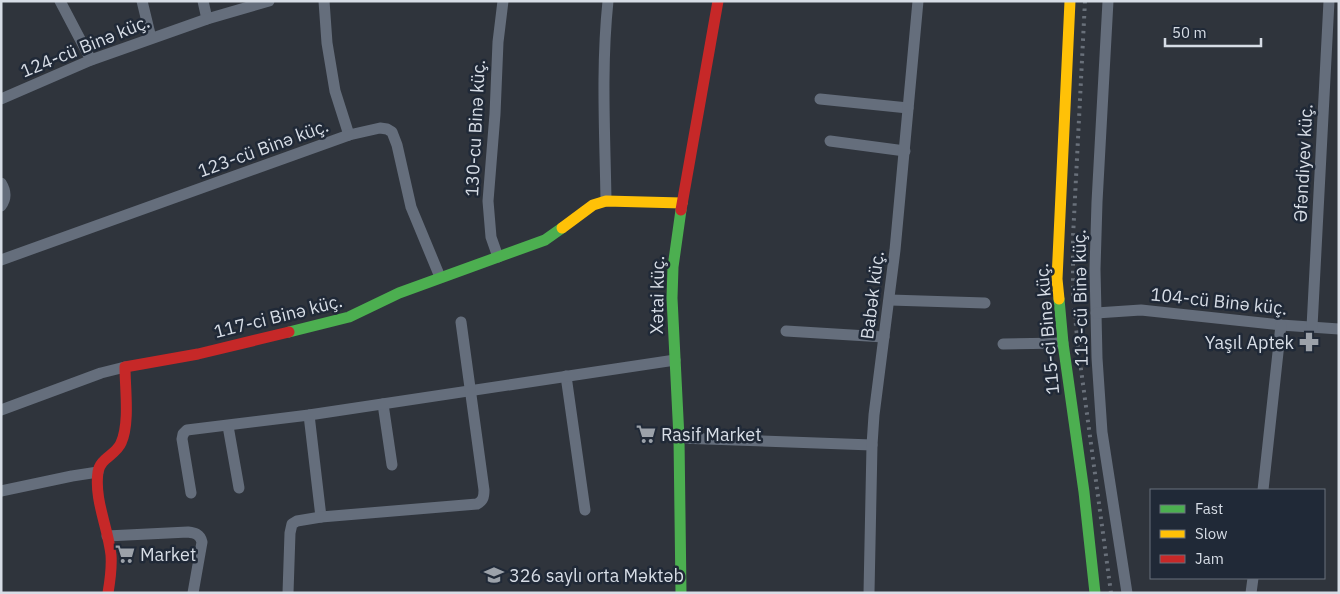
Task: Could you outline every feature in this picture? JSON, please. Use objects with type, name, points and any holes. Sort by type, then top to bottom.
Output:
[{"type":"street","points":[[60,1],[92,60]]},
{"type":"street","points":[[142,1],[151,38]]},
{"type":"street","points":[[203,1],[207,19]]},
{"type":"street","name":"124-cü Binə küç.","points":[[1,99],[92,60],[151,38],[269,1]]},
{"type":"street","points":[[324,1],[327,43],[335,90],[349,135]]},
{"type":"street","name":"130-cu Binə küç.","points":[[498,257],[491,237],[488,201],[502,1]]},
{"type":"street","points":[[606,201],[604,92],[608,1]]},
{"type":"street","name":"Xətai küç.","points":[[681,593],[679,438],[672,298],[673,267],[682,203],[718,1]]},
{"type":"street","name":"Babək küç.","points":[[869,593],[872,445],[890,300],[918,1]]},
{"type":"street","name":"115-ci Binə küç.","points":[[1070,1],[1057,271],[1063,343],[1084,492],[1095,593]]},
{"type":"street","name":"113-cü Binə küç.","points":[[1108,1],[1097,202],[1096,313],[1102,432],[1127,593]]},
{"type":"street","name":"Əfəndiyev küç.","points":[[1312,327],[1329,1]]},
{"type":"street","points":[[820,99],[908,108]]},
{"type":"street","name":"123-cü Binə küç.","points":[[1,260],[349,135],[380,128],[388,129],[392,132],[397,145],[410,207],[440,277]]},
{"type":"street","points":[[830,141],[905,151]]},
{"type":"street","points":[[1,183],[5,189],[5,198],[1,206]]},
{"type":"street","name":"117-ci Binə küç.","points":[[125,368],[198,354],[349,317],[392,296],[440,277],[545,240],[593,205],[606,201],[682,203]]},
{"type":"street","points":[[890,300],[985,303]]},
{"type":"street","name":"104-cü Binə küç.","points":[[1096,313],[1141,310],[1281,325],[1339,329]]},
{"type":"street","points":[[288,593],[290,528],[297,521],[320,517],[477,504],[481,502],[484,497],[484,490],[461,322]]},
{"type":"street","points":[[1263,489],[1281,325]]},
{"type":"street","points":[[786,331],[884,337]]},
{"type":"street","points":[[1003,344],[1063,343]]},
{"type":"street","points":[[191,493],[182,438],[187,430],[309,415],[675,360]]},
{"type":"street","points":[[1,410],[101,374],[125,368],[124,435],[119,448],[102,462],[98,472],[99,495],[111,570],[108,593]]},
{"type":"street","points":[[566,376],[585,510]]},
{"type":"street","points":[[383,404],[392,465]]},
{"type":"street","points":[[309,415],[320,517]]},
{"type":"street","points":[[228,426],[239,488]]},
{"type":"street","points":[[679,438],[872,445]]},
{"type":"street","points":[[1,491],[98,472]]},
{"type":"street","points":[[107,536],[188,532],[201,537],[202,542],[192,593]]},
{"type":"street","points":[[1251,593],[1253,579]]},
{"type":"railway","points":[[1085,1],[1073,237],[1073,295],[1078,347],[1111,593]]},
{"type":"traffic: fast","points":[[681,210],[673,267],[672,298],[679,438],[681,593]]},
{"type":"traffic: fast","points":[[289,332],[349,317],[399,293],[545,240],[562,228]]},
{"type":"traffic: fast","points":[[1059,299],[1095,593]]},
{"type":"traffic: slow","points":[[1059,299],[1057,279],[1070,1]]},
{"type":"traffic: slow","points":[[562,228],[593,205],[606,201],[682,203]]},
{"type":"traffic: jam","points":[[681,210],[718,1]]},
{"type":"traffic: jam","points":[[108,593],[111,555],[97,482],[99,467],[116,451],[124,435],[126,416],[125,367],[198,354],[289,332]]},
{"type":"place","name":"Yaşıl Aptek","points":[[1309,342]]},
{"type":"place","name":"Rasif Market","points":[[646,434]]},
{"type":"place","name":"Market","points":[[125,554]]},
{"type":"place","name":"326 saylı orta Məktəb","points":[[494,575]]}]
